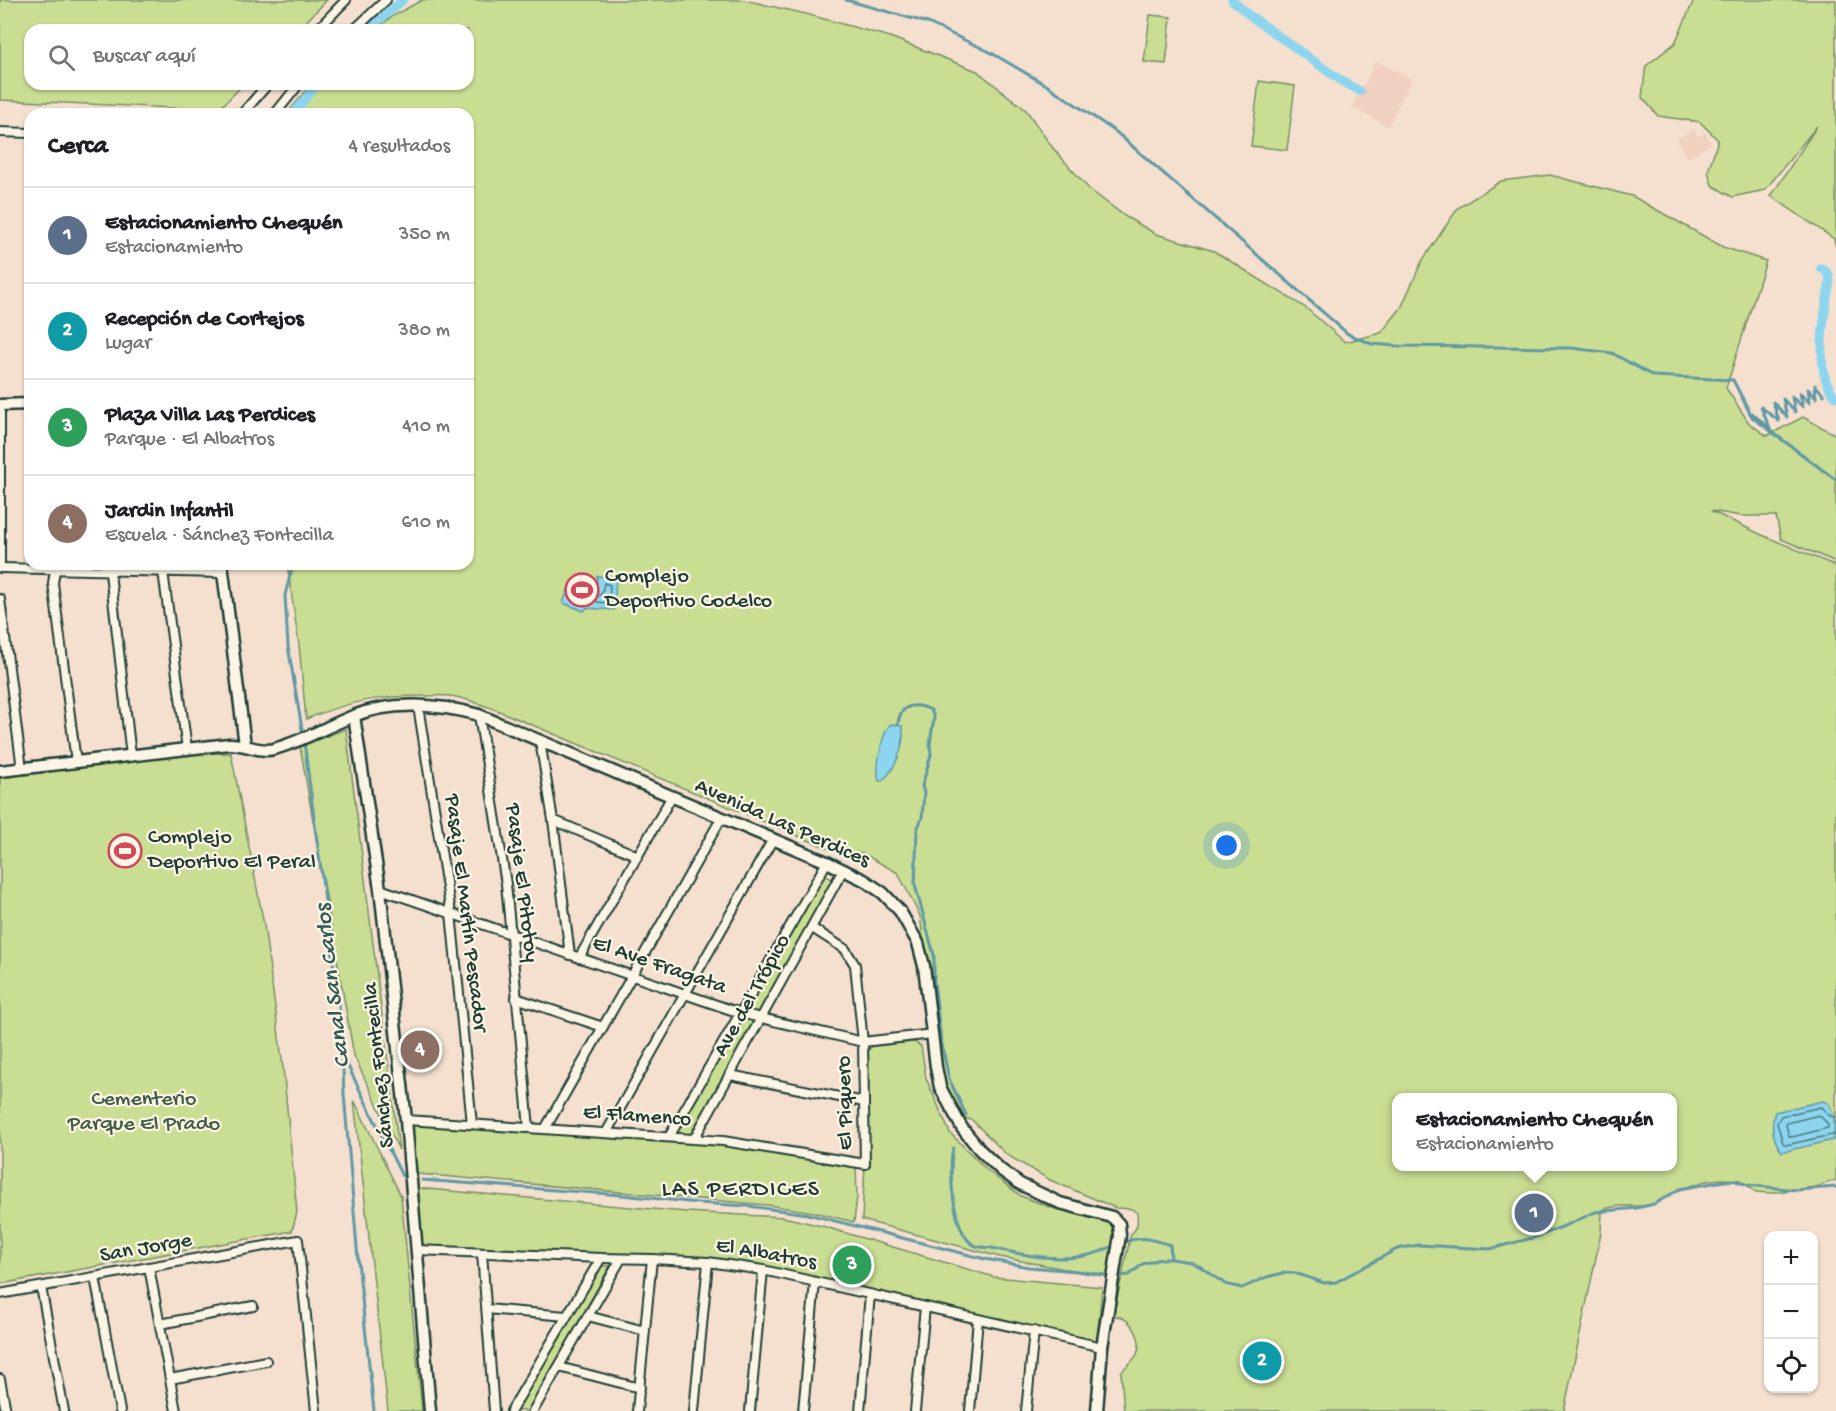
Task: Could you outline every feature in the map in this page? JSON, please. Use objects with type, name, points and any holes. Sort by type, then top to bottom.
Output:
[{"type":"street","points":[[323,24],[346,0]]},
{"type":"street","points":[[360,24],[386,0]]},
{"type":"street","points":[[247,108],[263,90]]},
{"type":"street","points":[[279,108],[294,90]]},
{"type":"street","points":[[0,132],[24,133]]},
{"type":"street","points":[[0,562],[0,405],[24,404]]},
{"type":"street","points":[[0,568],[24,568]]},
{"type":"street","points":[[55,570],[53,583],[76,762]]},
{"type":"street","points":[[109,570],[131,756]]},
{"type":"street","points":[[162,570],[188,749]]},
{"type":"street","points":[[0,771],[229,744],[244,745],[222,570]]},
{"type":"street","points":[[0,599],[22,769]]},
{"type":"street","name":"Avenida Las Perdices","points":[[244,745],[261,750],[274,749],[354,716],[385,708],[418,706],[453,709],[479,715],[827,862],[864,880],[884,893],[900,911],[913,932],[924,966],[940,1087],[963,1128],[980,1150],[1020,1184],[1060,1203],[1115,1219],[1121,1231],[1102,1347],[1097,1411]]},
{"type":"street","name":"Pasaje El Martín Pescador","points":[[418,706],[451,913],[472,1124]]},
{"type":"street","name":"Pasaje El Pitotoy","points":[[479,715],[506,884],[529,1128]]},
{"type":"street","name":"Sánchez Fontecilla","points":[[354,716],[380,889],[406,1120],[430,1411]]},
{"type":"street","points":[[540,741],[553,820],[570,955]]},
{"type":"street","points":[[579,958],[672,796]]},
{"type":"street","points":[[545,1129],[722,818]]},
{"type":"street","points":[[553,820],[638,855]]},
{"type":"street","points":[[606,1133],[773,839]]},
{"type":"street","name":"Ave del Trópico","points":[[669,1137],[827,862]]},
{"type":"street","name":"Ave del Trópico","points":[[694,1139],[843,870]]},
{"type":"street","name":"El Ave Fragata","points":[[380,889],[761,1019],[863,1042],[933,1034]]},
{"type":"street","name":"El Piquero","points":[[812,928],[845,949],[855,965],[863,1042],[865,1164]]},
{"type":"street","points":[[516,998],[603,1027]]},
{"type":"street","points":[[730,1075],[864,1102]]},
{"type":"street","name":"El Flamenco","points":[[406,1120],[749,1144],[865,1164]]},
{"type":"street","name":"San Jorge","points":[[0,1294],[298,1240],[316,1411]]},
{"type":"street","name":"El Albatros","points":[[418,1250],[621,1259],[652,1258],[763,1270],[1102,1347]]},
{"type":"street","points":[[482,1253],[494,1411]]},
{"type":"street","points":[[511,1411],[600,1258]]},
{"type":"street","points":[[637,1411],[652,1258]]},
{"type":"street","points":[[533,1411],[621,1259]]},
{"type":"street","points":[[694,1411],[708,1263]]},
{"type":"street","points":[[149,1267],[176,1411]]},
{"type":"street","points":[[750,1411],[763,1270]]},
{"type":"street","points":[[95,1277],[120,1411]]},
{"type":"street","points":[[803,1411],[815,1282]]},
{"type":"street","points":[[41,1287],[64,1411]]},
{"type":"street","points":[[860,1411],[870,1294]]},
{"type":"street","points":[[160,1324],[253,1306]]},
{"type":"street","points":[[915,1411],[925,1307]]},
{"type":"street","points":[[487,1309],[566,1316]]},
{"type":"street","points":[[588,1317],[645,1331]]},
{"type":"street","points":[[970,1411],[978,1319]]},
{"type":"street","points":[[1026,1411],[1034,1331]]},
{"type":"street","points":[[170,1379],[266,1361]]},
{"type":"street","points":[[559,1366],[639,1388]]},
{"type":"street","points":[[0,1379],[6,1411]]},
{"type":"shaded area","points":[[1376,61],[1412,79],[1388,126],[1352,108]]},
{"type":"shaded area","points":[[1694,129],[1698,136],[1705,133],[1712,144],[1687,158],[1676,139]]},
{"type":"green space","points":[[0,0],[327,0],[304,24],[24,24],[24,90],[238,90],[220,108],[0,100]]},
{"type":"green space","points":[[422,0],[744,0],[890,37],[977,71],[1026,110],[1052,147],[1089,189],[1126,217],[1156,234],[1214,251],[1306,308],[1345,342],[1381,333],[1401,308],[1422,261],[1458,208],[1501,181],[1550,175],[1632,196],[1723,247],[1766,261],[1726,388],[1749,423],[1767,436],[1803,417],[1836,435],[1836,562],[1781,539],[1776,516],[1741,516],[1711,511],[1836,566],[1836,1180],[1816,1187],[1769,1193],[1756,1192],[1740,1180],[1706,1181],[1676,1191],[1649,1206],[1618,1206],[1604,1209],[1564,1411],[1124,1411],[1121,1372],[1136,1357],[1139,1342],[1131,1325],[1114,1313],[1131,1234],[1137,1225],[1137,1213],[1132,1209],[1116,1208],[1050,1180],[1007,1155],[972,1120],[956,1117],[943,1083],[920,916],[898,873],[862,853],[832,850],[494,709],[461,698],[406,696],[377,699],[349,704],[306,719],[299,645],[288,570],[474,570],[474,108],[292,108],[306,90],[474,90],[474,24],[383,24]]},
{"type":"green space","points":[[1694,0],[1836,0],[1836,247],[1834,239],[1771,196],[1817,126],[1765,190],[1732,197],[1712,185],[1708,171],[1718,140],[1700,122],[1658,116],[1642,97],[1646,66],[1675,43]]},
{"type":"green space","points":[[1150,15],[1171,17],[1166,64],[1144,62]]},
{"type":"green space","points":[[1259,81],[1295,86],[1287,150],[1251,146]]},
{"type":"green space","points":[[346,729],[399,1150],[354,1056],[300,746]]},
{"type":"green space","name":"Cementerio Parque El Prado","points":[[231,753],[264,925],[283,1067],[297,1212],[292,1231],[0,1284],[0,778],[183,754]]},
{"type":"green space","points":[[822,874],[836,881],[692,1137],[675,1136]]},
{"type":"green space","points":[[914,1042],[921,1046],[926,1078],[950,1133],[988,1171],[1021,1196],[1055,1209],[1107,1220],[1115,1226],[1117,1233],[1109,1275],[1000,1257],[862,1220],[865,1164],[865,1053],[873,1046]]},
{"type":"green space","points":[[354,1100],[401,1196],[422,1411],[388,1411]]},
{"type":"green space","points":[[409,1125],[740,1147],[856,1166],[857,1197],[854,1222],[813,1212],[767,1205],[418,1174],[415,1173]]},
{"type":"green space","points":[[417,1188],[686,1212],[783,1217],[822,1226],[994,1277],[1102,1287],[1097,1342],[778,1269],[723,1261],[421,1247]]},
{"type":"green space","points":[[598,1266],[610,1266],[528,1411],[516,1411]]},
{"type":"water","points":[[597,576],[616,577],[614,610],[586,608],[584,611],[563,603],[571,582],[596,591]]},
{"type":"water","points":[[891,724],[902,726],[903,740],[892,770],[882,781],[879,781],[880,751]]},
{"type":"water","points":[[1823,1101],[1828,1103],[1833,1116],[1835,1126],[1833,1140],[1782,1152],[1773,1133],[1775,1112]]},
{"type":"waterway","name":"Canal San Carlos","points":[[375,24],[403,0]]},
{"type":"waterway","points":[[846,0],[928,23],[988,51],[1048,86],[1116,132],[1348,334],[1372,344],[1397,346],[1571,348],[1612,353],[1653,376],[1733,380],[1752,417],[1836,480]]},
{"type":"waterway","points":[[1232,0],[1249,15],[1343,82],[1360,91]]},
{"type":"waterway","name":"Canal San Carlos","points":[[298,108],[312,90]]},
{"type":"waterway","points":[[1821,268],[1828,273],[1830,281],[1822,348],[1824,375],[1836,397]]},
{"type":"waterway","points":[[1752,413],[1770,429],[1761,407],[1779,421],[1773,402],[1787,417],[1783,399],[1795,412],[1792,397],[1803,407],[1800,393],[1810,403],[1808,389],[1816,398],[1815,385],[1824,395]]},
{"type":"waterway","name":"Canal San Carlos","points":[[291,570],[285,595],[288,646],[303,735]]},
{"type":"waterway","points":[[898,724],[899,717],[905,708],[914,706],[931,710],[934,717],[930,744],[931,755],[922,786],[924,793],[922,818],[917,830],[915,885],[934,955],[934,982],[941,1040],[949,1079],[966,1115]]},
{"type":"waterway","name":"Canal San Carlos","points":[[304,742],[341,1022],[344,1094],[359,1271],[374,1411]]},
{"type":"waterway","points":[[343,1056],[402,1176]]},
{"type":"waterway","points":[[953,1148],[951,1170],[957,1215],[967,1239],[974,1245],[1053,1258],[1092,1254],[1115,1245]]},
{"type":"waterway","points":[[422,1180],[748,1206],[808,1214],[985,1259],[1029,1267],[1109,1276]]},
{"type":"waterway","points":[[1120,1276],[1129,1275],[1143,1264],[1160,1259],[1171,1259],[1191,1262],[1225,1284],[1242,1288],[1283,1273],[1295,1273],[1324,1283],[1336,1282],[1397,1249],[1419,1245],[1490,1249],[1536,1237],[1595,1212],[1654,1204],[1680,1189],[1733,1180],[1748,1185],[1797,1190],[1836,1187]]},
{"type":"waterway","points":[[1121,1243],[1141,1239],[1170,1245],[1171,1259]]},
{"type":"place","name":"Complejo Deportivo Codelco","points":[[582,590]]},
{"type":"place","name":"Complejo Deportivo El Peral","points":[[125,851]]},
{"type":"place","name":"Jardin Infantil","points":[[420,1050]]},
{"type":"place","name":"Estacionamiento Chequén","points":[[1534,1213]]},
{"type":"place","name":"Plaza Villa Las Perdices","points":[[852,1265]]},
{"type":"place","name":"Recepción de Cortejos","points":[[1262,1361]]},
{"type":"district","name":"LAS PERDICES","points":[[741,1190]]}]
